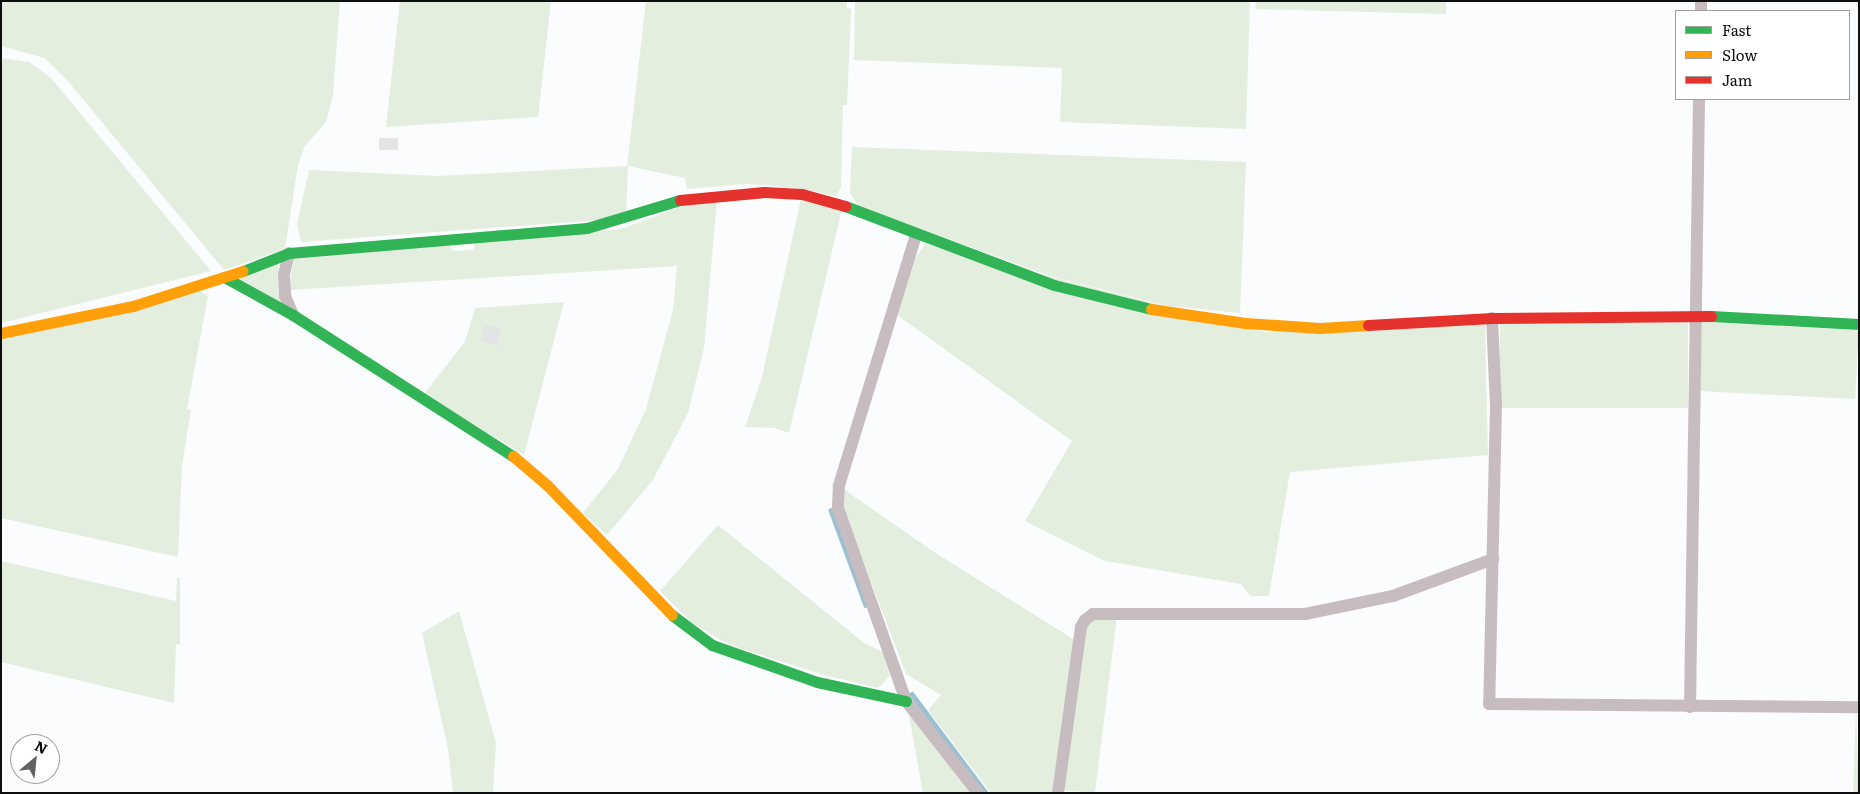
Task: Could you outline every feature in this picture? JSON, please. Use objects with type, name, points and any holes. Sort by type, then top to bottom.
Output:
[{"type":"street","points":[[1690,707],[1699,100]]},
{"type":"street","points":[[1,333],[132,306],[224,277],[289,253],[587,228],[685,198],[764,192],[802,194],[843,205],[916,235],[1054,285],[1133,306],[1245,323],[1320,328],[1492,318],[1695,315],[1859,324]]},
{"type":"street","points":[[916,235],[839,486],[838,508],[906,701],[978,793]]},
{"type":"street","points":[[289,253],[284,274],[285,296],[293,315]]},
{"type":"street","points":[[224,277],[293,315],[504,449],[546,485],[682,625],[712,645],[817,682],[906,701]]},
{"type":"street","points":[[1492,318],[1496,405],[1489,704],[1859,707]]},
{"type":"street","points":[[1058,793],[1081,627],[1084,620],[1093,614],[1305,614],[1392,596],[1493,559]]},
{"type":"green space","points":[[1,1],[340,1],[333,95],[326,122],[305,146],[298,165],[285,249],[224,270],[67,80],[44,58],[1,46]]},
{"type":"green space","points":[[400,1],[551,1],[538,117],[386,127]]},
{"type":"green space","points":[[646,1],[847,1],[847,8],[851,9],[847,105],[843,105],[841,188],[836,196],[797,188],[747,184],[687,189],[685,178],[628,166],[626,218],[301,242],[297,224],[309,170],[438,176],[627,166]]},
{"type":"green space","points":[[855,1],[1250,1],[1246,129],[1060,122],[1062,68],[854,60]]},
{"type":"green space","points":[[1256,1],[1446,1],[1446,14],[1255,9]]},
{"type":"green space","points":[[1,58],[29,62],[51,78],[211,271],[1,323]]},
{"type":"green space","points":[[852,147],[1246,162],[1240,313],[1168,306],[1047,275],[858,206],[850,192]]},
{"type":"green space","points":[[802,194],[843,205],[789,433],[775,428],[745,427],[762,377]]},
{"type":"green space","points":[[717,200],[704,348],[688,413],[653,480],[607,535],[583,513],[618,469],[646,409],[673,310],[677,266],[289,290],[294,258],[448,244],[453,251],[473,250],[475,243],[621,229],[680,207]]},
{"type":"green space","points":[[925,244],[1266,332],[1485,325],[1488,455],[1290,472],[1269,596],[1250,596],[1241,584],[1105,561],[1025,521],[1072,441],[897,315],[915,259]]},
{"type":"green space","points":[[278,262],[280,304],[234,278]]},
{"type":"green space","points":[[199,291],[208,296],[187,409],[191,410],[182,465],[178,557],[1,518],[1,338]]},
{"type":"green space","points":[[564,302],[524,455],[424,394],[465,342],[475,308]]},
{"type":"green space","points":[[1500,322],[1688,322],[1688,408],[1500,408]]},
{"type":"green space","points":[[1702,322],[1859,330],[1855,399],[1698,391]]},
{"type":"green space","points":[[845,490],[934,552],[1075,640],[1053,793],[991,793],[928,710],[941,695],[906,674],[844,511]]},
{"type":"green space","points":[[718,525],[864,643],[883,652],[890,676],[878,688],[824,675],[730,645],[692,623],[660,591]]},
{"type":"green space","points":[[1,561],[176,601],[177,578],[180,578],[180,645],[176,644],[174,703],[1,662]]},
{"type":"green space","points":[[459,611],[496,743],[493,793],[453,793],[448,749],[422,633]]},
{"type":"green space","points":[[1117,616],[1095,793],[1063,790],[1087,628],[1093,619]]},
{"type":"green space","points":[[1856,709],[1859,793],[1853,793]]},
{"type":"green space","points":[[908,710],[970,793],[923,793]]},
{"type":"building","points":[[379,138],[398,138],[398,150],[379,150]]},
{"type":"building","points":[[484,325],[502,329],[498,346],[480,342]]},
{"type":"waterway","points":[[831,510],[866,605]]},
{"type":"waterway","points":[[912,694],[986,793]]},
{"type":"traffic: fast","points":[[243,271],[289,253],[587,228],[680,200]]},
{"type":"traffic: fast","points":[[845,206],[1054,285],[1151,309]]},
{"type":"traffic: fast","points":[[224,277],[293,315],[513,456]]},
{"type":"traffic: fast","points":[[1711,316],[1859,324]]},
{"type":"traffic: fast","points":[[672,615],[712,645],[817,682],[906,701]]},
{"type":"traffic: slow","points":[[1,333],[133,306],[243,271]]},
{"type":"traffic: slow","points":[[1151,309],[1245,323],[1320,328],[1368,325]]},
{"type":"traffic: slow","points":[[513,456],[547,485],[672,615]]},
{"type":"traffic: jam","points":[[680,200],[764,192],[802,194],[845,206]]},
{"type":"traffic: jam","points":[[1368,325],[1492,318],[1711,316]]}]
